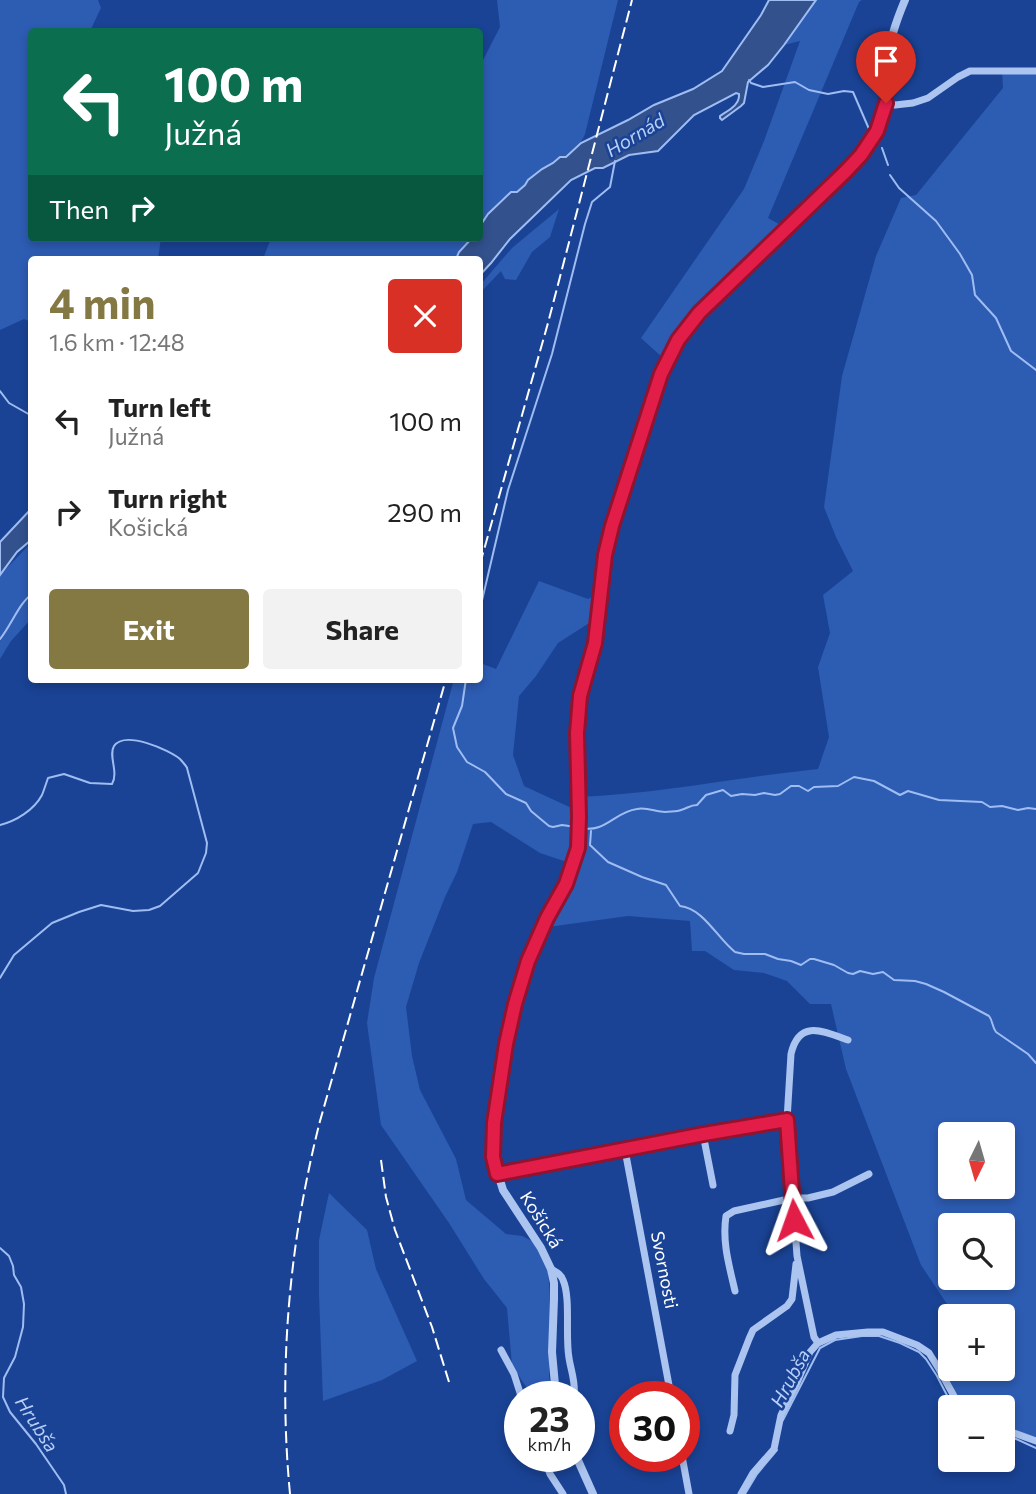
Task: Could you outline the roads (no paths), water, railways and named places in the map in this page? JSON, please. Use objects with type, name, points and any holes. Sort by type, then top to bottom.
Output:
[{"type":"street","name":"Košická","points":[[554,1381],[554,1299],[551,1269],[541,1248],[503,1190],[493,1157],[494,1123],[506,1044],[528,961],[566,884],[578,848],[577,733],[580,696],[595,643],[605,555],[612,526],[661,374],[678,340],[699,313],[846,171],[875,135],[886,103],[891,38],[905,0]]},
{"type":"street","points":[[886,103],[913,103],[928,98],[970,71],[1036,71]]},
{"type":"street","points":[[818,1343],[814,1337],[797,1256],[787,1120],[791,1054],[793,1043],[799,1035],[811,1030],[825,1031],[848,1040]]},
{"type":"street","points":[[497,1174],[787,1120]]},
{"type":"street","points":[[704,1134],[713,1185]]},
{"type":"street","name":"Svornosti","points":[[625,1150],[668,1381]]},
{"type":"street","points":[[735,1291],[726,1254],[726,1216],[734,1211],[833,1192],[869,1174]]},
{"type":"street","points":[[730,1431],[734,1415],[735,1375],[753,1330],[787,1306],[792,1299],[797,1256]]},
{"type":"street","points":[[551,1269],[561,1275],[564,1281],[568,1356],[573,1381]]},
{"type":"street","points":[[741,1494],[753,1473],[774,1449],[781,1415],[810,1353],[818,1343],[836,1335],[868,1332],[883,1332],[903,1338],[929,1353],[954,1395]]},
{"type":"street","points":[[501,1350],[516,1381]]},
{"type":"street","points":[[1015,1433],[1036,1441]]},
{"type":"street","points":[[549,1472],[563,1494]]},
{"type":"street","points":[[583,1472],[593,1494]]},
{"type":"street","points":[[685,1472],[689,1494]]},
{"type":"water","name":"Hornád","points":[[769,0],[816,0],[768,65],[748,82],[741,106],[722,120],[720,118],[738,101],[739,94],[736,93],[694,115],[658,151],[629,155],[571,180],[510,239],[483,272],[483,256],[457,256],[468,242],[483,242],[483,222],[488,214],[511,192],[517,192],[542,169],[560,157],[566,157],[581,143],[654,105],[693,89],[722,71]]},
{"type":"water","points":[[28,512],[28,543],[17,552],[0,575],[0,542]]},
{"type":"waterway","points":[[749,80],[763,87],[795,82],[809,90],[828,94],[853,92],[869,129]]},
{"type":"waterway","points":[[882,148],[888,165]]},
{"type":"waterway","name":"Hornád","points":[[483,596],[508,490],[552,354],[585,224],[592,202],[610,187],[615,161]]},
{"type":"waterway","points":[[890,175],[899,188],[936,221],[960,254],[972,275],[975,295],[996,318],[1011,351],[1036,370]]},
{"type":"waterway","points":[[0,391],[9,403],[28,414]]},
{"type":"waterway","name":"Hrubša","points":[[0,639],[28,598]]},
{"type":"waterway","points":[[465,683],[462,706],[453,728],[457,747],[467,762],[485,772],[506,794],[526,803],[531,811],[549,826],[576,827]]},
{"type":"waterway","points":[[0,825],[29,810],[42,795],[48,778],[64,774],[90,783],[112,784],[112,750],[114,746],[127,740],[147,743],[167,751],[186,766],[207,843],[198,873],[160,906],[133,911],[101,905],[52,923],[14,955],[0,978]]},
{"type":"waterway","points":[[581,828],[597,828],[637,809],[679,811],[697,805],[706,795],[723,790],[731,796],[764,793],[775,795],[791,786],[799,786],[808,791],[814,787],[838,786],[854,777],[874,781],[900,795],[908,791],[939,800],[982,802],[990,807],[1002,806],[1018,810],[1036,809]]},
{"type":"waterway","points":[[591,831],[590,845],[608,862],[666,885],[680,906],[696,912],[735,952],[765,954],[801,965],[814,959],[848,973],[883,972],[894,980],[926,984],[989,1016],[996,1032],[1028,1054],[1036,1063]]},
{"type":"waterway","name":"Hrubša","points":[[0,1248],[9,1256],[14,1275],[21,1287],[24,1304],[23,1327],[15,1357],[4,1378],[3,1397],[10,1412],[64,1485],[66,1494]]},
{"type":"waterway","name":"Hrubša","points":[[783,1420],[820,1348],[835,1340],[879,1336],[919,1352],[947,1395]]},
{"type":"waterway","name":"Hrubša","points":[[1015,1438],[1036,1448]]},
{"type":"waterway","name":"Hrubša","points":[[745,1494],[777,1450]]},
{"type":"railway","points":[[483,553],[548,323],[632,0]]},
{"type":"railway","points":[[290,1494],[285,1400],[286,1353],[294,1259],[309,1167],[445,683]]},
{"type":"railway","points":[[381,1160],[386,1197],[395,1230],[432,1327],[449,1382]]}]
